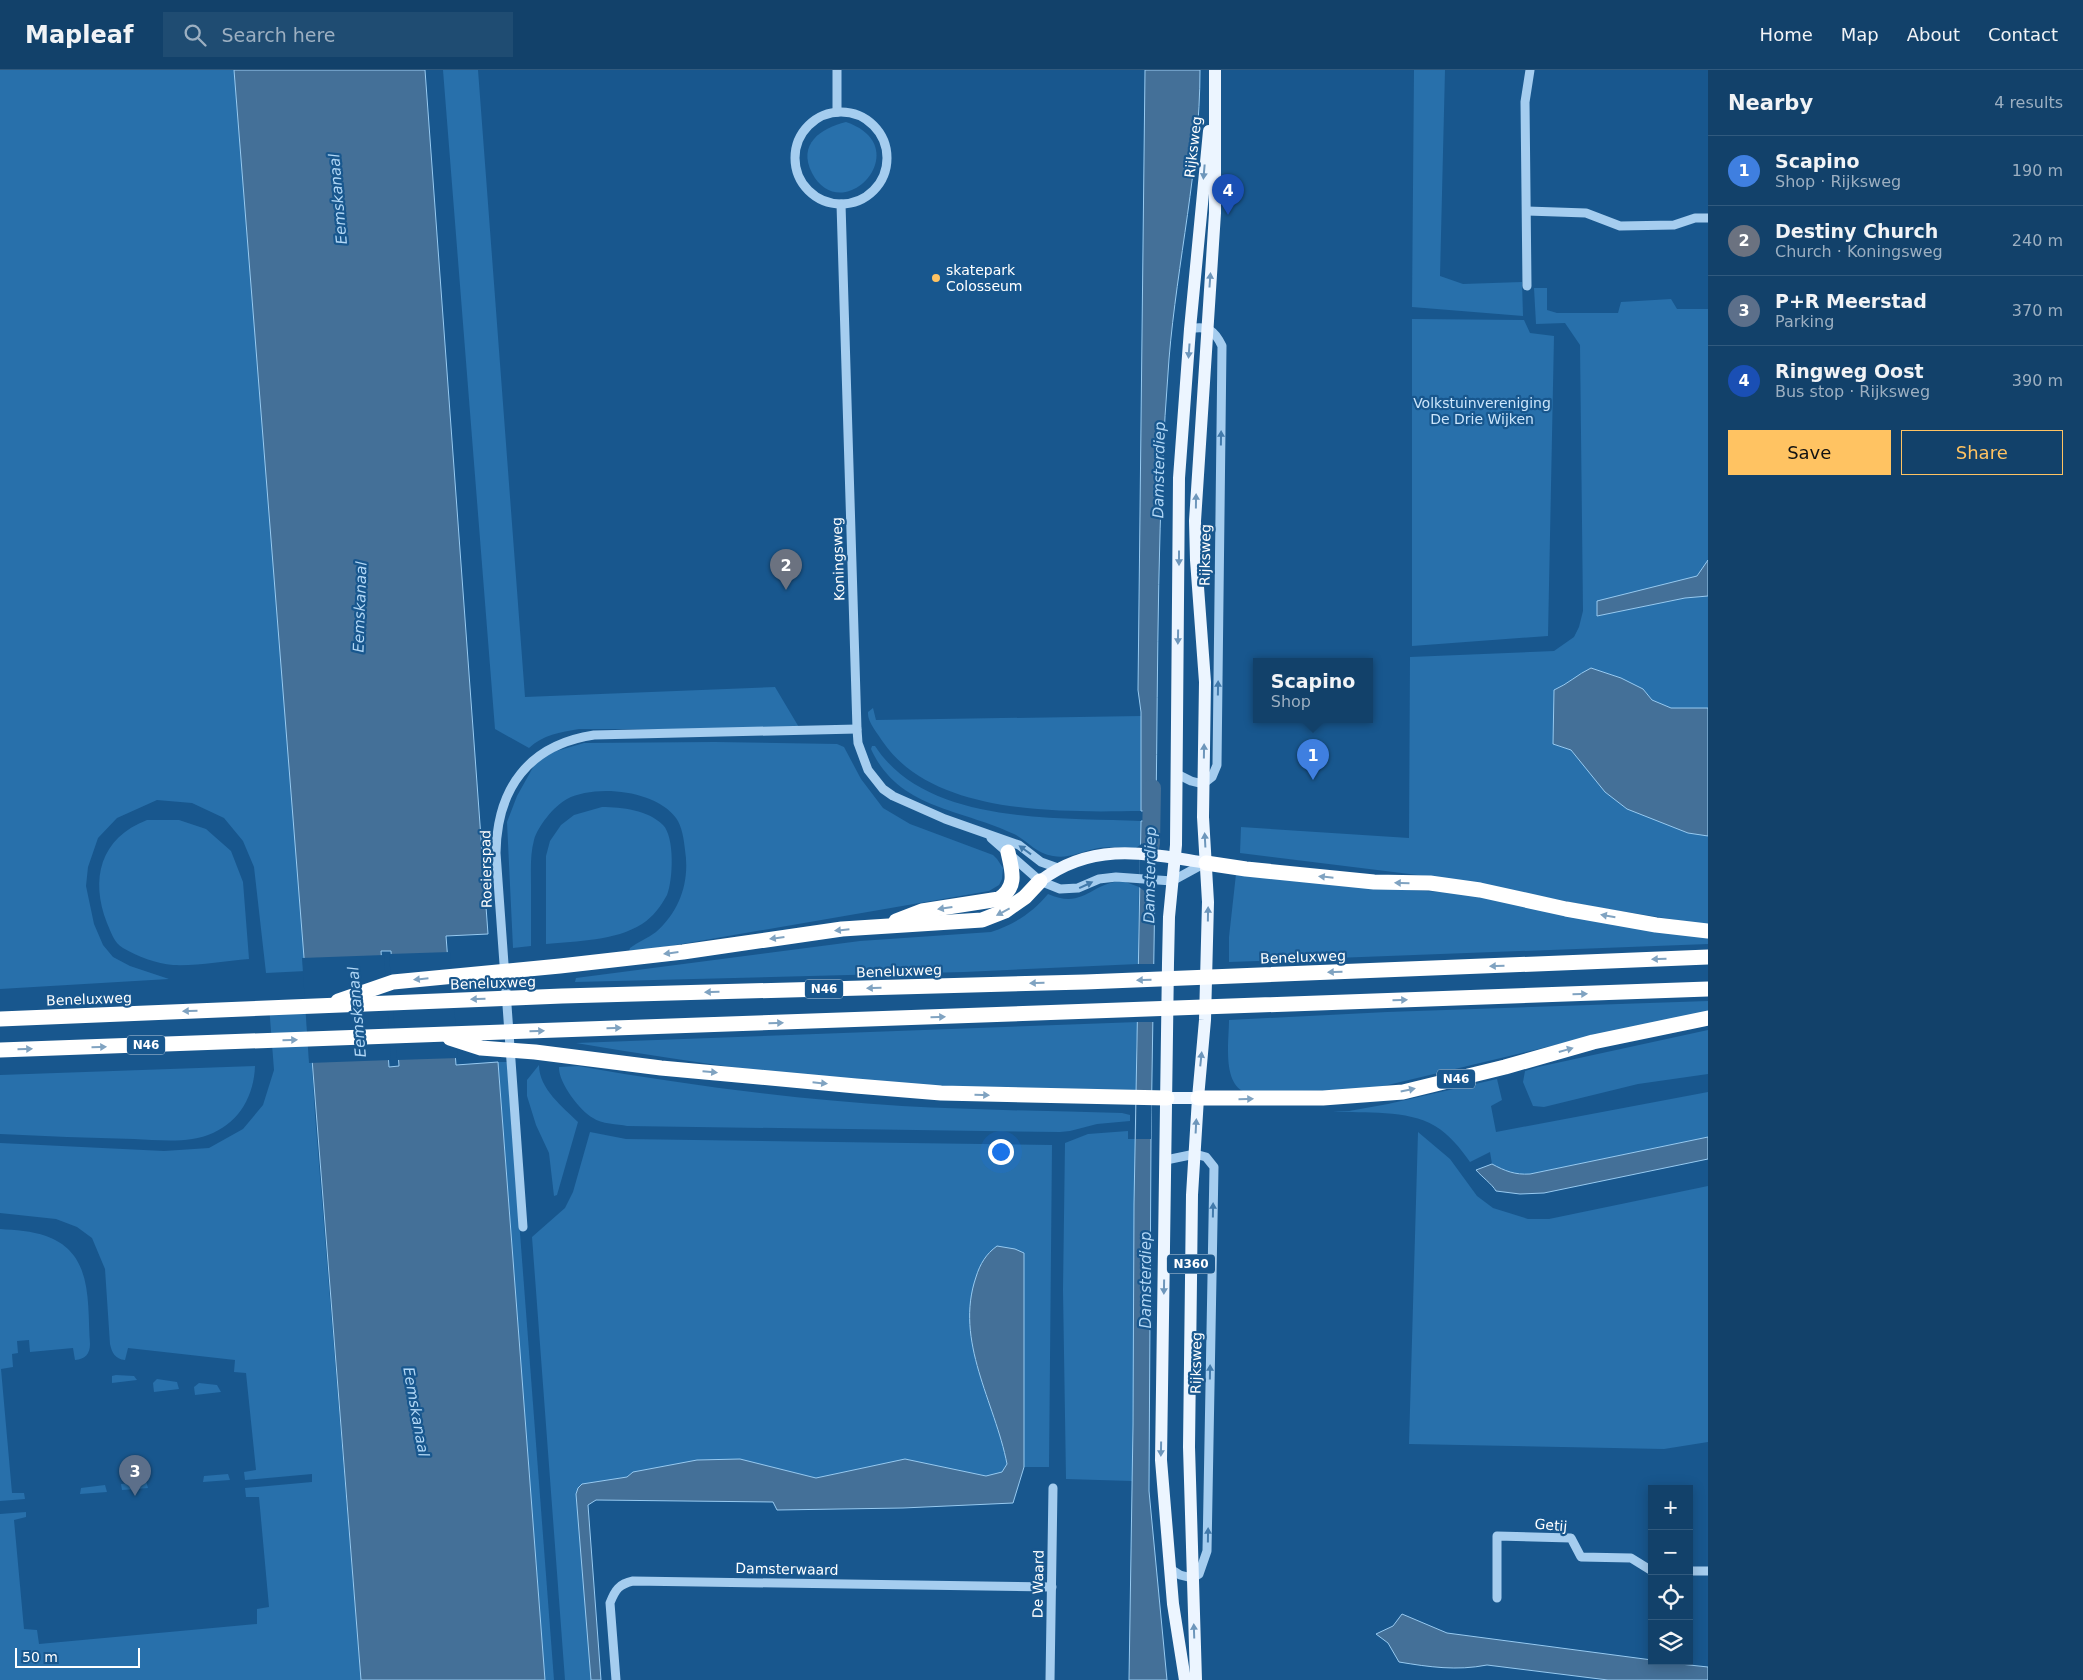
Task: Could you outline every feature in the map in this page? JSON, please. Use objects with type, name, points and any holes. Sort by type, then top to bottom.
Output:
[{"type":"highway","name":"N46","points":[[882,926],[922,911],[999,898],[1009,891],[1013,881],[1008,852]]},
{"type":"highway","points":[[1206,863],[1374,882],[1430,883],[1480,890],[1611,917],[1708,931]]},
{"type":"highway","name":"N46","points":[[323,1006],[393,982],[683,952],[842,929],[982,920],[1005,911],[1025,898],[1040,882]]},
{"type":"highway","name":"Beneluxweg","points":[[0,1019],[562,996],[1085,982],[1708,958]]},
{"type":"highway","name":"N46","points":[[0,1050],[1708,989]]},
{"type":"highway","name":"N46","points":[[1198,1098],[1323,1098],[1403,1092],[1505,1067],[1594,1042],[1708,1018]]},
{"type":"highway","name":"N46","points":[[440,1034],[481,1048],[566,1055],[662,1068],[942,1093],[1159,1098]]},
{"type":"main road","name":"Rijksweg","points":[[1196,1680],[1189,1439],[1194,1154],[1205,1020],[1208,962],[1208,902],[1203,817],[1205,682],[1195,522],[1206,328],[1215,213],[1216,70]]},
{"type":"main road","name":"Rijksweg","points":[[1185,1680],[1169,1568],[1161,1460],[1166,1160],[1159,1098],[1169,917],[1175,858],[1180,478],[1190,329],[1205,166],[1215,89]]},
{"type":"main road","points":[[1058,868],[1089,856],[1104,854],[1156,855],[1206,863]]},
{"type":"main road","name":"N46","points":[[1040,882],[1058,868]]},
{"type":"main road","name":"N46","points":[[1159,1098],[1198,1098]]},
{"type":"street","points":[[837,70],[837,112]]},
{"type":"street","points":[[1527,286],[1525,102],[1530,70]]},
{"type":"street","points":[[837,112],[858,115],[872,124],[882,136],[888,157],[887,167],[878,186],[862,200],[841,204],[822,200],[813,195],[801,179],[796,160],[799,140],[807,128],[818,118],[837,112]]},
{"type":"street","name":"Koningsweg","points":[[841,204],[857,729],[862,757],[868,770],[883,789],[903,802],[989,836],[1019,845],[1041,862],[1058,868]]},
{"type":"street","points":[[1527,212],[1586,213],[1620,226],[1674,225],[1695,218],[1708,218]]},
{"type":"street","points":[[1190,329],[1206,328]]},
{"type":"street","name":"Rijksweg","points":[[1203,784],[1212,777],[1217,765],[1222,346],[1216,333],[1206,328]]},
{"type":"street","name":"Roeierspad","points":[[523,1227],[496,853],[500,814],[503,802],[511,788],[520,775],[540,755],[559,744],[580,738],[594,736],[857,729]]},
{"type":"street","points":[[1177,774],[1191,781],[1203,784]]},
{"type":"street","name":"Koningsweg","points":[[989,836],[1040,882]]},
{"type":"street","points":[[1040,882],[1069,890],[1107,878],[1125,876],[1172,881],[1206,863]]},
{"type":"street","points":[[1166,1160],[1194,1154]]},
{"type":"street","name":"Rijksweg","points":[[1192,1578],[1199,1574],[1208,1550],[1214,1167],[1206,1157],[1194,1154]]},
{"type":"street","name":"De Waard","points":[[1050,1680],[1053,1488]]},
{"type":"street","name":"Getij","points":[[1497,1598],[1497,1536],[1571,1538],[1582,1557],[1631,1558],[1648,1569]]},
{"type":"street","points":[[1169,1568],[1180,1576],[1192,1578]]},
{"type":"street","points":[[1693,1571],[1708,1571]]},
{"type":"street","name":"Damsterwaard","points":[[616,1680],[610,1604],[614,1593],[621,1583],[633,1581],[1052,1587]]},
{"type":"green space","points":[[0,70],[234,70],[306,971],[266,973],[254,867],[243,841],[224,818],[192,803],[157,800],[117,818],[98,838],[88,867],[86,886],[94,924],[103,945],[113,957],[130,966],[169,979],[0,989]]},
{"type":"green space","points":[[443,70],[478,70],[525,697],[775,687],[800,729],[579,729],[546,737],[529,748],[495,729]]},
{"type":"green space","points":[[1414,70],[1445,70],[1440,276],[1463,284],[1522,282],[1523,316],[1412,307]]},
{"type":"green space","points":[[846,122],[867,134],[876,149],[875,164],[868,178],[855,189],[840,193],[825,188],[812,173],[807,154],[814,139],[820,133]]},
{"type":"green space","points":[[1534,288],[1547,288],[1547,310],[1557,313],[1618,313],[1621,302],[1671,299],[1677,309],[1708,309],[1708,560],[1697,576],[1597,601],[1597,616],[1685,598],[1708,596],[1708,708],[1671,708],[1652,700],[1643,689],[1582,673],[1568,684],[1554,690],[1553,744],[1571,750],[1605,791],[1627,809],[1708,836],[1708,925],[1595,907],[1458,880],[1240,853],[1241,827],[1409,838],[1410,657],[1554,651],[1574,637],[1583,611],[1580,345],[1565,323],[1536,324]]},
{"type":"green space","name":"Volkstuinvereniging De Drie Wijken","points":[[1412,319],[1524,320],[1530,333],[1554,336],[1548,636],[1412,646]]},
{"type":"green space","points":[[873,708],[876,720],[1141,716],[1141,811],[1038,809],[1001,805],[966,797],[934,784],[905,766],[883,742],[871,724],[868,712]]},
{"type":"green space","points":[[715,742],[837,744],[844,747],[861,779],[883,808],[910,824],[993,855],[1003,868],[1002,879],[999,885],[989,891],[653,949],[629,951],[630,948],[656,932],[677,905],[686,873],[682,833],[676,818],[667,809],[654,801],[624,792],[593,792],[579,794],[562,802],[552,811],[539,829],[534,840],[531,857],[531,946],[513,948],[507,822],[517,796],[536,762],[553,752],[584,743]]},
{"type":"green space","points":[[872,746],[875,746],[898,772],[927,791],[960,804],[997,812],[1035,817],[1141,821],[1140,845],[1136,848],[1099,848],[1064,857],[1047,855],[1014,834],[933,805],[914,796],[897,784],[883,769],[871,749]]},
{"type":"green space","points":[[602,807],[626,809],[642,813],[663,825],[670,839],[672,859],[671,880],[667,895],[650,918],[631,930],[596,939],[546,944],[546,856],[550,841],[561,825],[574,815]]},
{"type":"green space","points":[[147,820],[179,820],[206,829],[231,851],[243,882],[249,959],[173,965],[134,954],[120,946],[115,940],[107,923],[99,891],[103,862],[109,849],[119,838],[131,828]]},
{"type":"green space","points":[[1236,874],[1372,888],[1461,893],[1708,937],[1708,944],[1229,962],[1229,937]]},
{"type":"green space","points":[[1123,881],[1139,887],[1138,964],[964,972],[575,982],[576,978],[860,941],[991,932],[1022,917],[1036,907],[1048,894],[1070,899],[1087,894],[1103,886]]},
{"type":"green space","points":[[1708,1001],[1708,1012],[1630,1027],[1367,1090],[1245,1092],[1233,1080],[1228,1060],[1229,1020],[1387,1012]]},
{"type":"green space","points":[[308,1002],[315,1115],[361,1680],[0,1680],[0,1514],[26,1512],[26,1517],[14,1520],[24,1629],[37,1630],[39,1644],[257,1624],[257,1609],[269,1607],[259,1497],[246,1497],[245,1488],[312,1482],[312,1474],[245,1480],[244,1472],[256,1470],[246,1373],[234,1372],[235,1360],[128,1348],[125,1360],[114,1355],[110,1344],[105,1269],[92,1238],[77,1227],[56,1219],[0,1213],[0,1143],[164,1151],[209,1148],[243,1129],[263,1105],[274,1070],[269,1005]]},
{"type":"green space","points":[[1138,1022],[1136,1048],[1137,1090],[976,1087],[855,1081],[725,1066],[576,1043]]},
{"type":"green space","points":[[1708,1030],[1708,1074],[1638,1084],[1544,1107],[1533,1106],[1523,1082],[1525,1071],[1538,1067]]},
{"type":"green space","points":[[498,1062],[507,1062],[554,1680],[545,1680]]},
{"type":"green space","points":[[539,1065],[540,1074],[547,1090],[578,1122],[557,1195],[554,1196],[549,1153],[536,1125],[527,1096],[527,1080]]},
{"type":"green space","points":[[255,1066],[252,1087],[244,1106],[238,1114],[223,1128],[194,1139],[164,1140],[0,1134],[0,1075]]},
{"type":"green space","points":[[578,1066],[699,1085],[780,1095],[929,1107],[1122,1113],[1130,1115],[1130,1121],[1097,1124],[1060,1132],[627,1126],[596,1120],[576,1103],[562,1080],[559,1067]]},
{"type":"green space","points":[[1497,1079],[1502,1100],[1491,1106],[1496,1132],[1708,1092],[1708,1137],[1530,1174],[1520,1174],[1506,1171],[1492,1164],[1490,1152],[1470,1162],[1445,1133],[1424,1121],[1412,1117],[1385,1113],[1333,1111],[1349,1111],[1388,1104]]},
{"type":"green space","points":[[1128,1131],[1128,1139],[1136,1139],[1132,1481],[1066,1479],[1063,1290],[1065,1143],[1088,1134]]},
{"type":"green space","points":[[590,1132],[626,1139],[1052,1145],[1049,1467],[1024,1467],[1024,1254],[975,1358],[1003,1445],[1007,1464],[1002,1472],[986,1476],[905,1459],[816,1478],[740,1459],[697,1460],[633,1472],[627,1477],[582,1484],[595,1680],[565,1680],[532,1237],[565,1208],[573,1192]]},
{"type":"green space","points":[[1418,1132],[1450,1159],[1477,1196],[1493,1208],[1528,1219],[1549,1219],[1708,1186],[1708,1442],[1664,1449],[1409,1444]]},
{"type":"green space","points":[[0,1229],[46,1236],[62,1244],[73,1254],[85,1281],[90,1344],[86,1355],[75,1360],[73,1348],[30,1352],[29,1340],[17,1341],[18,1353],[12,1354],[13,1367],[1,1369],[12,1493],[24,1493],[25,1499],[0,1501]]},
{"type":"green space","points":[[112,1376],[134,1376],[137,1380],[112,1383]]},
{"type":"green space","points":[[157,1379],[177,1382],[179,1389],[154,1392],[153,1383]]},
{"type":"green space","points":[[199,1383],[217,1385],[221,1392],[195,1395],[194,1387]]},
{"type":"green space","points":[[228,1474],[230,1480],[203,1482],[204,1476]]},
{"type":"green space","points":[[146,1481],[148,1488],[122,1490],[121,1484]]},
{"type":"green space","points":[[105,1485],[107,1492],[80,1494],[81,1488]]},
{"type":"water","name":"Eemskanaal","points":[[234,70],[425,70],[488,934],[446,936],[456,1065],[498,1062],[545,1680],[361,1680]],"holes":[[[381,951],[391,951],[399,1066],[389,1067]]]},
{"type":"water","points":[[1145,70],[1200,70],[1196,142],[1173,323],[1165,415],[1159,585],[1156,811],[1141,811],[1141,712],[1138,690]]},
{"type":"water","points":[[1708,560],[1708,596],[1685,598],[1597,616],[1597,601],[1697,576]]},
{"type":"water","points":[[1591,668],[1621,678],[1643,689],[1652,700],[1671,708],[1708,708],[1708,836],[1688,833],[1627,809],[1605,792],[1571,750],[1553,744],[1554,690]]},
{"type":"water","points":[[1141,821],[1156,821],[1151,1139],[1149,1491],[1167,1680],[1129,1680],[1134,1204]]},
{"type":"water","points":[[1708,1137],[1708,1159],[1544,1193],[1520,1194],[1496,1191],[1476,1170],[1492,1164],[1510,1172],[1530,1174]]},
{"type":"water","points":[[997,1246],[1015,1249],[1024,1253],[1024,1467],[1013,1503],[903,1508],[777,1510],[773,1502],[596,1500],[588,1505],[601,1680],[591,1680],[576,1494],[582,1484],[627,1477],[633,1472],[697,1460],[740,1459],[816,1478],[905,1459],[986,1476],[1002,1472],[1007,1464],[979,1371],[973,1348],[970,1324],[971,1301],[976,1277],[987,1256]]},
{"type":"water","points":[[1402,1614],[1447,1633],[1648,1659],[1648,1665],[1708,1667],[1708,1680],[1608,1680],[1487,1665],[1454,1668],[1399,1662],[1388,1643],[1376,1634],[1393,1626]]},
{"type":"pier","points":[[1156,831],[1155,899],[1139,887],[1140,845]]},
{"type":"pier","points":[[450,952],[458,1058],[397,1060],[389,954]]},
{"type":"pier","points":[[384,955],[391,1060],[309,1063],[302,958]]},
{"type":"pier","points":[[1136,964],[1156,964],[1156,1022],[1136,1022]]},
{"type":"pier","points":[[1137,1090],[1152,1091],[1151,1139],[1136,1139]]},
{"type":"waterway","name":"Damsterdiep","points":[[1151,844],[1152,788]]},
{"type":"place","name":"Ringweg Oost","points":[[1228,215]]},
{"type":"place","name":"skatepark Colosseum","points":[[936,278]]},
{"type":"place","name":"Destiny Church","points":[[786,590]]},
{"type":"place","name":"Scapino","points":[[1313,780]]},
{"type":"place","name":"P+R Meerstad","points":[[135,1496]]}]
